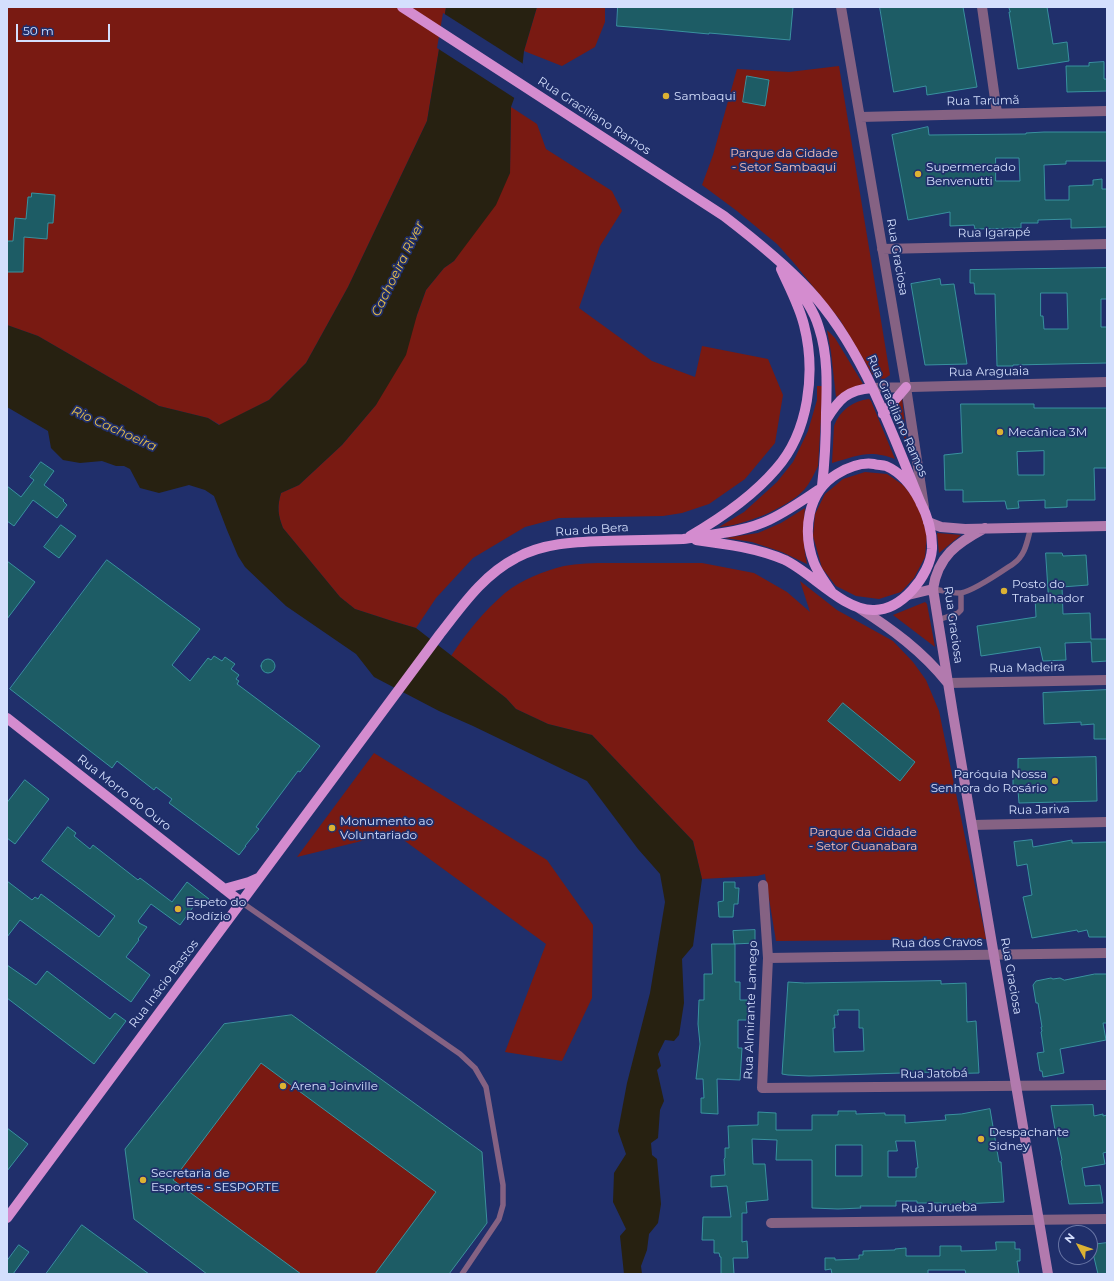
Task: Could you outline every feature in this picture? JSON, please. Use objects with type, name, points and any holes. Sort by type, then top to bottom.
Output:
[{"type":"main road","name":"Rua Graciliano Ramos","points":[[402,7],[724,216],[768,251],[806,286],[839,329],[872,388],[925,513]]},
{"type":"main road","name":"Rua Graciliano Ramos","points":[[768,251],[811,309],[819,328],[825,351],[825,465],[820,488]]},
{"type":"main road","points":[[684,539],[716,521],[742,502],[765,482],[787,454],[803,418],[808,399],[810,379],[809,350],[804,325],[781,268]]},
{"type":"main road","points":[[883,414],[906,387]]},
{"type":"main road","points":[[826,420],[839,401],[852,391],[863,388],[872,388]]},
{"type":"main road","points":[[871,464],[885,466],[898,473],[910,486],[925,513],[932,537],[931,556],[917,584],[908,595],[897,603],[886,608],[873,610],[857,607],[831,591],[814,564],[810,551],[809,539],[810,512],[813,500],[820,488],[833,476],[843,470],[856,465],[871,464]]},
{"type":"main road","name":"Rua do Bera","points":[[371,727],[466,600],[496,571],[516,558],[540,548],[569,542],[684,539],[734,531],[753,526],[782,513],[820,488]]},
{"type":"main road","points":[[925,513],[941,527],[953,529],[1107,526]]},
{"type":"main road","name":"Rua Graciosa","points":[[984,528],[965,539],[952,550],[941,564],[933,588],[1048,1274]]},
{"type":"main road","name":"Rua do Bera","points":[[684,539],[727,544],[772,556],[798,567],[831,591]]},
{"type":"main road","points":[[908,595],[933,588]]},
{"type":"main road","name":"Rua Graciosa","points":[[857,607],[880,621],[912,645],[937,669],[948,683]]},
{"type":"main road","name":"Rua Morro do Ouro","points":[[7,718],[241,902]]},
{"type":"main road","name":"Rua Inácio Bastos","points":[[7,1218],[371,727]]},
{"type":"main road","points":[[230,917],[229,901],[224,888],[249,882],[260,877]]},
{"type":"street","name":"Rua Graciosa","points":[[841,7],[906,387],[925,513]]},
{"type":"street","points":[[982,7],[997,113]]},
{"type":"street","name":"Rua Tarumã","points":[[860,117],[1107,111]]},
{"type":"street","name":"Rua Igarapé","points":[[882,249],[1107,244]]},
{"type":"street","name":"Rua Araguaia","points":[[872,388],[1107,382]]},
{"type":"street","name":"Rua Madeira","points":[[948,683],[1107,680]]},
{"type":"street","name":"Rua Jariva","points":[[972,825],[1107,822]]},
{"type":"street","name":"Rua Almirante Lamego","points":[[762,885],[768,958],[762,1088]]},
{"type":"street","name":"Rua dos Cravos","points":[[768,958],[1107,953]]},
{"type":"street","name":"Rua Jatobá","points":[[762,1088],[1107,1085]]},
{"type":"street","name":"Rua Jurueba","points":[[772,1222],[1107,1219]]},
{"type":"lane","points":[[933,588],[953,593],[961,593],[971,590],[1020,560],[1024,552],[1031,527]]},
{"type":"lane","points":[[938,620],[961,610],[961,593]]},
{"type":"lane","points":[[241,902],[460,1054],[475,1068],[486,1087],[503,1185],[503,1206],[498,1220],[462,1274]]},
{"type":"green space","points":[[7,7],[446,7],[427,121],[348,287],[306,363],[269,400],[220,425],[208,418],[159,406],[38,336],[7,325]]},
{"type":"green space","points":[[537,7],[605,7],[605,22],[595,47],[562,66],[524,51]]},
{"type":"green space","name":"Parque da Cidade - Setor Sambaqui","points":[[839,66],[890,375],[884,379],[874,377],[840,320],[777,244],[737,211],[702,185],[713,155],[737,69],[789,72]]},
{"type":"green space","points":[[511,107],[537,124],[546,149],[612,191],[622,211],[600,246],[579,308],[652,361],[695,377],[702,346],[768,359],[783,395],[775,443],[745,479],[709,504],[682,513],[663,516],[559,518],[525,527],[473,558],[436,598],[416,628],[355,609],[340,597],[283,528],[280,519],[279,503],[281,493],[299,485],[342,445],[376,405],[417,315],[426,290],[444,268],[454,261],[510,173]]},
{"type":"green space","points":[[827,330],[835,338],[863,384],[836,397],[831,352]]},
{"type":"green space","points":[[817,386],[823,386],[818,466],[804,490],[787,503],[764,515],[752,520],[719,527],[744,512],[777,482],[793,462],[808,431],[817,400]]},
{"type":"green space","points":[[902,397],[907,445],[893,410]]},
{"type":"green space","points":[[869,399],[895,459],[878,454],[870,454],[856,456],[832,463],[834,426],[837,420],[843,411],[852,404]]},
{"type":"green space","points":[[865,472],[887,474],[903,485],[917,502],[927,534],[925,557],[914,578],[901,592],[879,599],[856,596],[836,586],[822,568],[813,536],[815,514],[825,494],[843,479]]},
{"type":"green space","points":[[805,508],[804,536],[807,564],[782,552],[752,542],[725,538],[758,533],[781,523]]},
{"type":"green space","points":[[937,533],[961,535],[939,553]]},
{"type":"green space","name":"Parque da Cidade - Setor Guanabara","points":[[598,563],[702,563],[754,573],[787,592],[810,612],[800,581],[837,610],[893,641],[913,662],[926,680],[939,711],[986,939],[776,941],[765,874],[757,876],[702,879],[693,841],[592,735],[548,724],[516,709],[506,698],[451,656],[469,630],[505,593],[525,580],[549,570],[564,566]]},
{"type":"green space","points":[[925,602],[927,604],[935,647],[893,615]]},
{"type":"green space","points":[[374,753],[547,860],[593,925],[592,998],[562,1061],[505,1052],[546,944],[394,833],[297,857]]},
{"type":"green space","name":"Arena Joinville","points":[[292,1015],[482,1152],[487,1223],[449,1274],[207,1274],[134,1219],[125,1149],[224,1024]]},
{"type":"water","points":[[446,7],[537,7],[524,51],[521,79],[511,107],[510,173],[496,205],[454,261],[444,268],[426,290],[417,315],[406,355],[376,405],[342,445],[299,485],[281,493],[279,515],[283,528],[340,597],[355,609],[416,628],[506,698],[516,709],[548,724],[592,735],[693,841],[702,879],[693,946],[682,959],[684,1003],[679,1035],[674,1041],[665,1040],[658,1054],[661,1066],[657,1070],[664,1101],[660,1110],[658,1138],[651,1143],[652,1155],[657,1159],[661,1204],[658,1223],[649,1234],[647,1250],[641,1266],[642,1274],[624,1274],[620,1236],[626,1229],[613,1202],[614,1173],[626,1154],[618,1131],[627,1083],[650,993],[665,902],[660,874],[638,849],[587,781],[439,711],[374,677],[356,654],[286,606],[245,567],[238,556],[214,496],[205,490],[189,485],[159,493],[140,488],[130,469],[124,466],[116,466],[102,461],[80,463],[63,460],[51,448],[48,431],[7,407],[7,325],[38,336],[159,406],[208,418],[219,425],[269,400],[306,363],[348,287],[427,121]]},
{"type":"pier","points":[[443,13],[525,65],[523,79],[516,99],[437,48]]},
{"type":"building","points":[[618,7],[793,7],[790,40],[617,26]]},
{"type":"building","points":[[880,7],[963,7],[977,87],[927,95],[926,86],[894,92]]},
{"type":"building","points":[[1009,7],[1047,7],[1053,44],[1067,42],[1069,61],[1018,69]]},
{"type":"building","points":[[1104,62],[1104,79],[1107,79],[1107,91],[1067,92],[1066,66],[1089,66],[1089,63]]},
{"type":"building","points":[[747,76],[769,80],[765,106],[743,102]]},
{"type":"building","points":[[928,127],[929,135],[1107,132],[1107,161],[1066,161],[1066,164],[1044,165],[1045,200],[1069,200],[1069,186],[1093,185],[1093,180],[1102,179],[1102,189],[1107,189],[1107,227],[1071,228],[1071,219],[1038,220],[1038,223],[1021,223],[1021,228],[975,229],[974,225],[950,226],[950,212],[908,220],[892,135]],"holes":[[[996,158],[1019,158],[1020,181],[996,181]]]},
{"type":"building","points":[[32,193],[55,195],[53,223],[48,223],[47,239],[24,237],[23,272],[7,272],[7,241],[13,241],[15,218],[26,219],[28,197],[31,197]]},
{"type":"building","points":[[1107,268],[1107,299],[1101,299],[1101,327],[1107,327],[1107,363],[997,366],[995,294],[975,294],[974,283],[970,283],[970,270]],"holes":[[[1041,293],[1067,293],[1068,329],[1044,329],[1043,316],[1041,316]]]},
{"type":"building","points":[[940,279],[941,285],[954,284],[967,364],[925,365],[911,284]]},
{"type":"building","points":[[961,404],[1034,404],[1034,408],[1107,408],[1107,468],[1094,468],[1095,500],[1067,500],[1067,507],[1045,508],[1045,500],[1018,501],[1019,508],[1007,509],[1005,501],[963,502],[963,490],[945,490],[944,455],[962,453]],"holes":[[[1044,451],[1044,475],[1018,475],[1017,452]]]},
{"type":"building","points":[[41,462],[54,471],[44,485],[64,500],[63,501],[67,505],[57,518],[33,500],[14,526],[7,521],[7,486],[21,497],[34,480],[30,477]]},
{"type":"building","points":[[61,525],[76,536],[59,558],[44,547]]},
{"type":"building","points":[[1046,553],[1062,553],[1063,556],[1086,555],[1088,585],[1062,587],[1063,614],[1090,613],[1091,639],[1107,639],[1107,661],[1092,662],[1091,642],[1065,643],[1066,660],[1043,661],[1040,647],[981,656],[977,626],[1036,617],[1035,596],[1048,596]]},
{"type":"building","points":[[107,560],[200,629],[172,665],[190,681],[208,658],[211,660],[214,656],[222,661],[225,657],[235,664],[231,669],[239,675],[236,679],[239,681],[237,684],[320,746],[300,772],[298,771],[256,827],[259,829],[239,855],[169,803],[172,799],[156,787],[154,790],[117,761],[112,768],[10,689]]},
{"type":"building","points":[[7,561],[35,582],[7,619]]},
{"type":"building","points":[[265,659],[271,659],[275,663],[275,669],[271,673],[265,673],[261,669],[261,663]]},
{"type":"building","points":[[1107,690],[1107,739],[1094,739],[1094,724],[1081,725],[1081,722],[1044,724],[1043,693]]},
{"type":"building","points":[[843,703],[915,762],[900,781],[828,721]]},
{"type":"building","name":"Paróquia Nossa Senhora do Rosário","points":[[1096,757],[1097,801],[1019,803],[1018,790],[1013,785],[1013,776],[1018,771],[1018,759]]},
{"type":"building","points":[[25,780],[49,799],[15,844],[7,838],[7,803]]},
{"type":"building","points":[[68,827],[76,833],[74,836],[90,849],[93,845],[138,880],[140,878],[172,902],[187,882],[209,899],[202,908],[196,903],[180,925],[151,904],[138,921],[147,927],[126,957],[150,975],[131,1002],[20,920],[7,937],[7,881],[32,900],[35,897],[38,899],[41,894],[99,937],[115,916],[42,861]]},
{"type":"building","points":[[1032,840],[1033,847],[1072,840],[1072,843],[1107,842],[1107,937],[1089,937],[1087,930],[1078,932],[1077,930],[1032,938],[1023,897],[1032,895],[1027,864],[1017,866],[1014,842]]},
{"type":"building","points":[[724,882],[735,882],[735,888],[739,888],[738,904],[734,904],[733,917],[719,917],[718,902],[723,901]]},
{"type":"building","points":[[755,930],[755,943],[734,944],[733,931]]},
{"type":"building","points":[[712,944],[735,944],[735,982],[740,982],[740,1000],[749,1000],[749,1020],[738,1020],[738,1048],[742,1048],[740,1080],[717,1079],[718,1114],[701,1113],[701,1098],[704,1098],[703,1079],[696,1079],[700,1044],[698,1024],[699,1000],[704,1000],[704,974],[712,974]]},
{"type":"building","points":[[7,965],[36,985],[47,971],[110,1019],[115,1013],[126,1021],[94,1064],[7,998]]},
{"type":"building","points":[[1095,974],[1107,974],[1107,1023],[1103,1023],[1106,1040],[1060,1049],[1064,1073],[1043,1077],[1042,1071],[1040,1071],[1037,1053],[1044,1052],[1041,1032],[1042,1027],[1033,985],[1036,981],[1051,978],[1060,978],[1064,980]]},
{"type":"building","points":[[941,981],[941,984],[966,983],[967,1022],[976,1021],[979,1073],[933,1074],[933,1072],[809,1076],[782,1074],[788,982]],"holes":[[[838,1010],[859,1010],[859,1028],[863,1028],[864,1051],[834,1052],[834,1015],[838,1015]]]},
{"type":"building","points":[[292,1015],[482,1152],[487,1223],[449,1274],[375,1274],[436,1192],[261,1063],[173,1180],[301,1274],[207,1274],[134,1219],[125,1149],[224,1024]]},
{"type":"building","points":[[1093,1105],[1094,1116],[1103,1114],[1103,1116],[1107,1115],[1107,1152],[1103,1153],[1105,1164],[1082,1168],[1085,1186],[1100,1185],[1103,1203],[1069,1204],[1051,1106]]},
{"type":"building","points":[[990,1109],[999,1162],[1001,1162],[1004,1202],[942,1205],[942,1203],[896,1201],[896,1206],[860,1206],[861,1208],[838,1209],[812,1208],[812,1160],[776,1160],[777,1140],[752,1139],[753,1164],[765,1164],[768,1200],[746,1202],[747,1213],[742,1213],[742,1242],[747,1241],[748,1258],[733,1258],[734,1274],[721,1274],[721,1257],[719,1253],[714,1253],[714,1240],[702,1240],[703,1217],[731,1217],[727,1186],[711,1187],[711,1176],[725,1175],[725,1148],[729,1148],[728,1126],[758,1125],[758,1112],[776,1113],[776,1130],[812,1130],[812,1115],[838,1115],[838,1111],[856,1111],[856,1114],[885,1113],[885,1115],[905,1115],[905,1123],[946,1120],[945,1115]],"holes":[[[896,1141],[915,1141],[918,1168],[916,1168],[916,1177],[888,1177],[888,1151],[897,1151]],[[836,1145],[862,1145],[862,1176],[836,1176]]]},
{"type":"building","points":[[7,1128],[28,1144],[7,1171]]},
{"type":"building","points":[[82,1225],[149,1274],[46,1274]]},
{"type":"building","points":[[996,1242],[1015,1242],[1015,1249],[1020,1249],[1020,1261],[1017,1261],[1019,1274],[966,1274],[965,1270],[928,1270],[928,1274],[832,1274],[831,1269],[825,1270],[825,1258],[835,1258],[835,1260],[859,1259],[859,1255],[863,1255],[863,1251],[895,1250],[906,1248],[906,1256],[940,1256],[940,1246],[961,1246],[961,1251],[996,1250]]},
{"type":"building","points":[[1107,1243],[1107,1274],[1098,1274],[1096,1265],[1098,1265],[1098,1244]]},
{"type":"building","points":[[19,1245],[29,1252],[13,1274],[7,1274],[7,1261]]},
{"type":"place","name":"Sambaqui","points":[[666,96]]},
{"type":"place","name":"Supermercado Benvenutti","points":[[918,174]]},
{"type":"place","name":"Mecânica 3M","points":[[1000,432]]},
{"type":"place","name":"Posto do Trabalhador","points":[[1004,591]]},
{"type":"place","name":"Paróquia Nossa Senhora do Rosário","points":[[1055,781]]},
{"type":"place","name":"Monumento ao Voluntariado","points":[[332,828]]},
{"type":"place","name":"Espeto do Rodízio","points":[[178,909]]},
{"type":"place","name":"Arena Joinville","points":[[283,1086]]},
{"type":"place","name":"Despachante Sidney","points":[[981,1139]]},
{"type":"place","name":"Secretaria de Esportes - SESPORTE","points":[[143,1180]]},
{"type":"water label","name":"Cachoeira River","points":[[398,269]]},
{"type":"water label","name":"Rio Cachoeira","points":[[114,429]]}]
